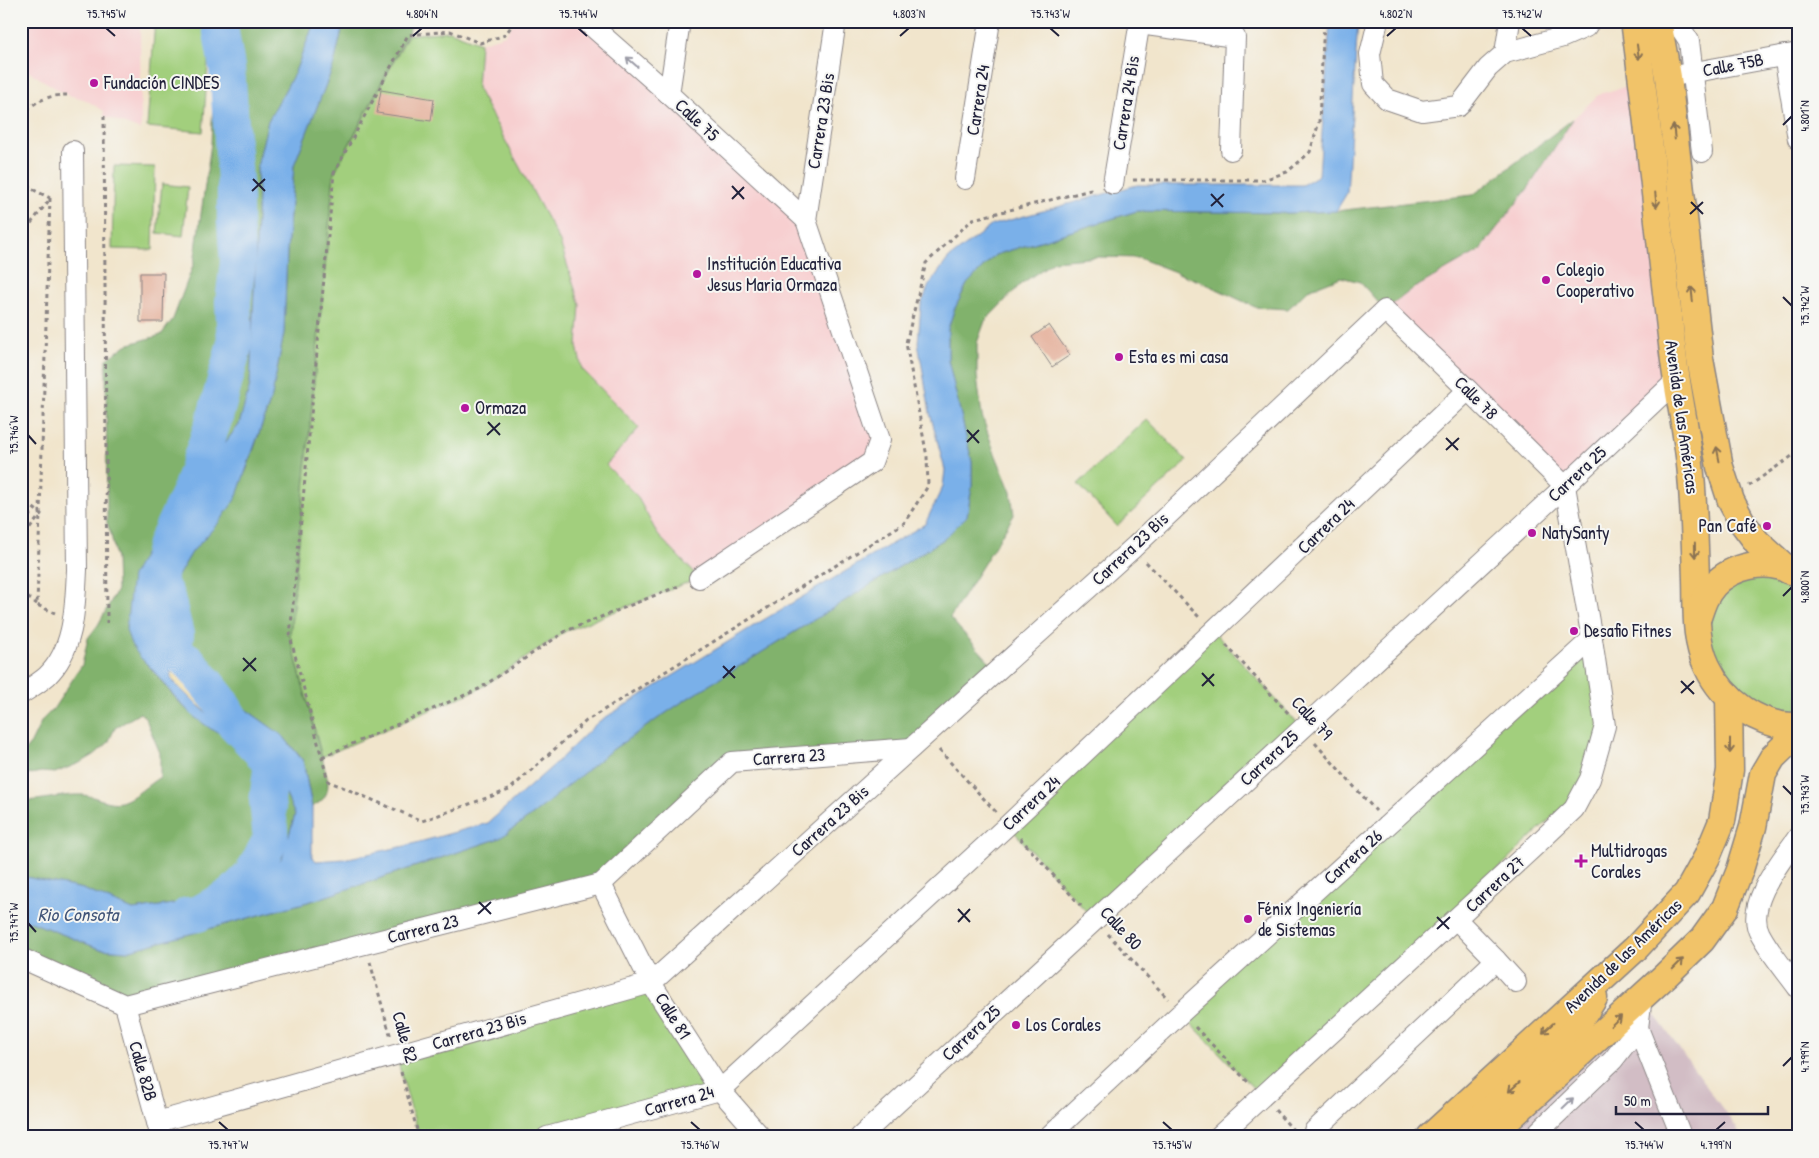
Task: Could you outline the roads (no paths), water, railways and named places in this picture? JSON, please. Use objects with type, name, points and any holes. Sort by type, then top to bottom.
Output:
[{"type":"main road","name":"Avenida de las Américas","points":[[1430,1137],[1642,942],[1687,893],[1707,857],[1722,821],[1730,770],[1729,697],[1716,683],[1700,647],[1697,620],[1691,473],[1677,380],[1634,21]]},
{"type":"main road","name":"Avenida de las Américas","points":[[1658,21],[1668,77],[1700,359],[1720,467],[1731,501],[1742,522],[1757,542],[1793,574]]},
{"type":"main road","points":[[1697,620],[1703,601],[1714,585],[1730,572],[1749,566],[1768,565],[1793,574]]},
{"type":"main road","points":[[1729,697],[1741,708],[1756,717],[1771,723],[1798,726]]},
{"type":"main road","points":[[1489,1137],[1702,940],[1725,908],[1740,870],[1753,827],[1763,774],[1773,757],[1798,732]]},
{"type":"main road","points":[[1460,1137],[1571,1035],[1612,970]]},
{"type":"street","name":"Calle 75","points":[[586,21],[669,94],[806,220]]},
{"type":"street","points":[[669,94],[680,21]]},
{"type":"street","name":"Carrera 23 Bis","points":[[806,220],[836,21]]},
{"type":"street","name":"Carrera 24","points":[[965,179],[990,21]]},
{"type":"street","points":[[1378,21],[1370,54],[1373,84],[1387,99],[1422,111],[1459,106],[1488,68],[1505,54],[1562,37],[1586,27],[1590,21]]},
{"type":"street","points":[[1505,54],[1510,21]]},
{"type":"street","points":[[1676,21],[1689,41],[1702,152]]},
{"type":"street","points":[[1139,22],[1235,37],[1231,150]]},
{"type":"street","name":"Carrera 24 Bis","points":[[1113,184],[1139,22]]},
{"type":"street","points":[[1791,54],[1798,139]]},
{"type":"street","name":"Calle 75B","points":[[1668,77],[1791,54]]},
{"type":"street","points":[[21,694],[47,675],[61,657],[74,621],[77,570],[73,151]]},
{"type":"street","points":[[698,578],[872,462],[880,440],[806,220]]},
{"type":"street","name":"Carrera 23 Bis","points":[[159,1129],[396,1055],[652,982],[1132,548],[1385,310]]},
{"type":"street","name":"Calle 78","points":[[1385,310],[1564,486]]},
{"type":"street","name":"Carrera 25","points":[[860,1137],[1677,380]]},
{"type":"street","name":"Carrera 24","points":[[547,1137],[720,1090],[1008,825],[1468,390]]},
{"type":"street","name":"Carrera 27","points":[[1218,1137],[1574,809],[1588,783],[1605,726],[1592,639],[1564,486]]},
{"type":"street","name":"Carrera 26","points":[[1048,1137],[1180,1013],[1592,639]]},
{"type":"street","name":"Carrera 23","points":[[125,1005],[601,884],[732,762],[910,748]]},
{"type":"street","points":[[1798,837],[1762,892],[1756,916],[1758,932],[1798,988]]},
{"type":"street","name":"Calle 81","points":[[601,884],[652,982],[720,1090],[761,1137]]},
{"type":"street","points":[[1456,919],[1516,982]]},
{"type":"street","points":[[21,958],[125,1005]]},
{"type":"street","points":[[1307,1134],[1496,960]]},
{"type":"street","points":[[1642,997],[1638,1028],[1680,1133],[1676,1137]]},
{"type":"street","name":"Calle 82B","points":[[125,1005],[159,1129]]},
{"type":"street","points":[[1533,1137],[1613,1060],[1638,1028]]},
{"type":"water","name":"Rio Consota","points":[[315,21],[344,21],[334,64],[294,165],[287,251],[284,333],[272,396],[236,498],[221,520],[192,552],[169,591],[167,614],[176,635],[194,659],[241,706],[283,736],[303,761],[312,807],[312,856],[316,861],[344,859],[405,846],[488,823],[554,765],[598,722],[760,622],[925,524],[943,486],[945,470],[930,413],[918,343],[921,305],[929,285],[948,259],[992,225],[1137,185],[1302,185],[1319,175],[1330,21],[1358,21],[1347,193],[1336,211],[1289,213],[1137,211],[995,255],[967,284],[954,310],[948,329],[948,360],[972,462],[972,486],[967,516],[944,539],[685,700],[609,752],[535,813],[500,838],[315,900],[127,951],[100,949],[21,918],[21,876],[83,889],[133,910],[232,895],[255,884],[282,858],[295,815],[272,763],[258,750],[211,729],[193,716],[140,657],[131,644],[126,630],[132,576],[149,545],[180,509],[219,450],[239,425],[250,385],[258,197],[257,167],[268,121],[295,72]],"holes":[[[174,652],[181,655],[206,682],[231,721],[209,715],[176,685],[171,678],[170,664]]]},
{"type":"waterway","points":[[188,915],[198,914],[232,895],[251,876],[271,839],[267,800],[272,763],[232,721],[219,699],[188,661],[174,652],[176,635],[167,598],[157,579],[165,544],[190,490],[215,417],[235,343],[233,302],[238,262],[235,222],[235,181],[227,67],[219,21]]},
{"type":"place","name":"Fundación CINDES","points":[[94,83]]},
{"type":"place","name":"Institución Educativa Jesus Maria Ormaza","points":[[697,274]]},
{"type":"place","name":"Colegio Cooperativo","points":[[1546,280]]},
{"type":"place","name":"Esta es mi casa","points":[[1119,357]]},
{"type":"place","name":"Ormaza","points":[[465,408]]},
{"type":"place","name":"Pan Café","points":[[1767,526]]},
{"type":"place","name":"NatySanty","points":[[1532,533]]},
{"type":"place","name":"Desafio Fitnes","points":[[1574,631]]},
{"type":"place","name":"Multidrogas Corales","points":[[1581,861]]},
{"type":"place","name":"Fénix Ingeniería de Sistemas","points":[[1248,919]]},
{"type":"place","name":"Los Corales","points":[[1016,1025]]}]
